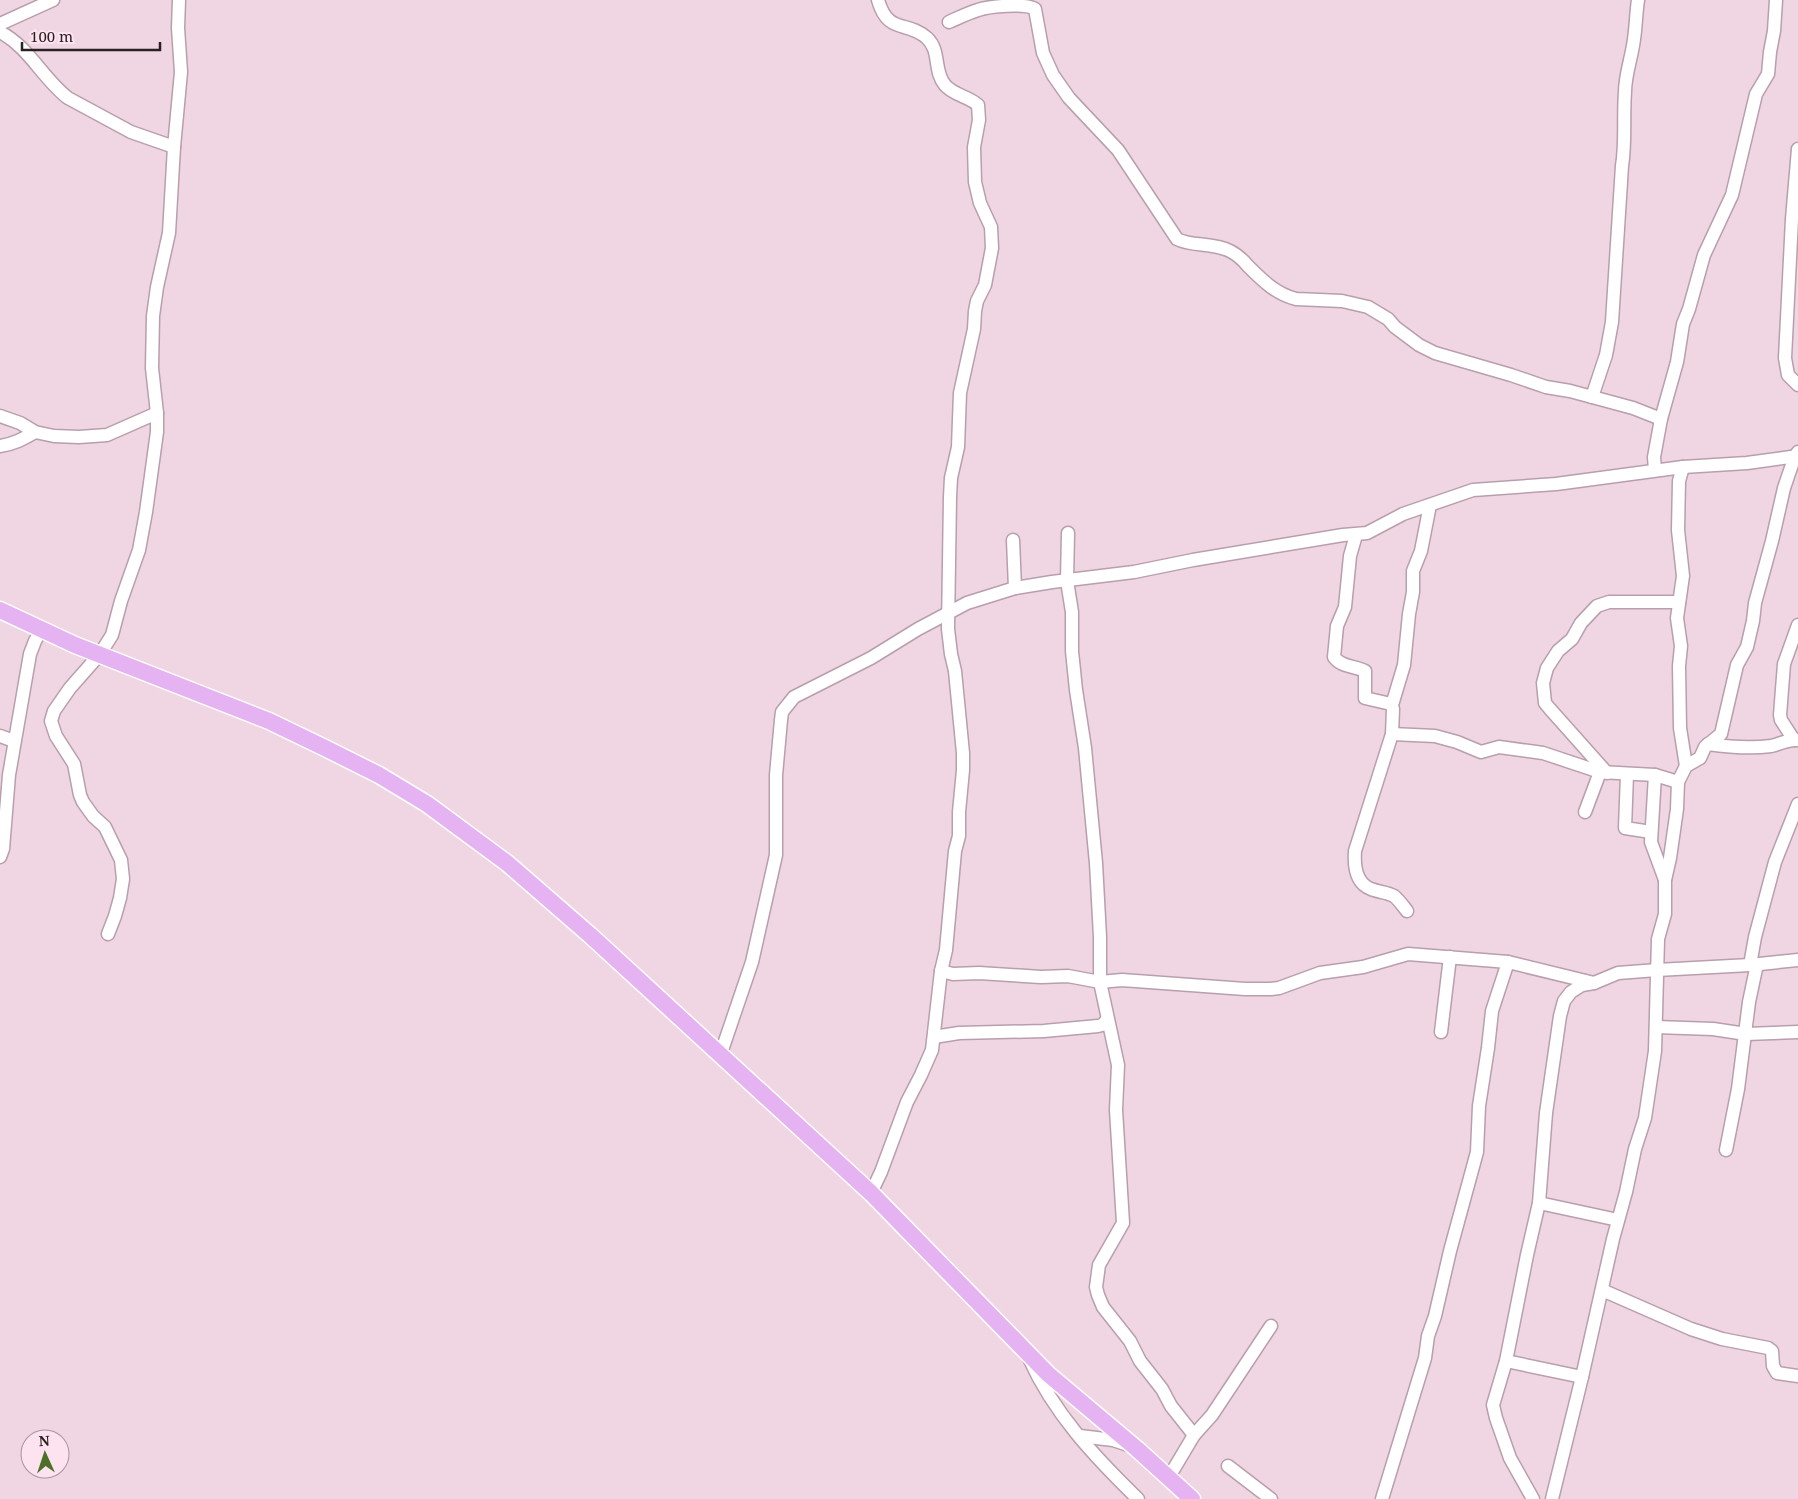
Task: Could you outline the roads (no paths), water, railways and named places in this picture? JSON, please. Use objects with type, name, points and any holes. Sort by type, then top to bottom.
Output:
[{"type":"main road","points":[[0,610],[74,645],[301,736],[379,775],[427,804],[506,863],[591,936],[871,1193],[1048,1374],[1137,1448],[1192,1499]]},
{"type":"street","points":[[0,24],[53,0]]},
{"type":"street","points":[[108,934],[120,898],[123,879],[121,860],[105,827],[93,816],[83,802],[74,764],[56,736],[51,721],[54,711],[70,688],[100,654],[113,632],[121,601],[139,550],[146,512],[157,432],[152,368],[153,316],[157,287],[169,233],[181,72],[178,28],[179,0]]},
{"type":"street","points":[[871,1193],[881,1172],[907,1102],[932,1050],[941,971],[946,950],[954,860],[959,836],[963,770],[955,671],[949,639],[951,478],[958,448],[960,393],[972,337],[977,301],[985,285],[992,248],[991,227],[976,194],[974,146],[979,120],[979,108],[974,101],[954,92],[945,85],[938,75],[934,47],[928,39],[919,33],[888,20],[882,14],[878,0]]},
{"type":"street","points":[[1592,397],[1606,355],[1612,322],[1622,166],[1625,147],[1625,90],[1628,66],[1635,38],[1638,0]]},
{"type":"street","points":[[1655,470],[1654,457],[1661,419],[1677,362],[1683,324],[1689,310],[1700,266],[1713,232],[1732,195],[1756,94],[1768,74],[1776,0]]},
{"type":"street","points":[[949,22],[980,9],[1013,5],[1030,6],[1035,9],[1045,60],[1056,80],[1069,98],[1118,150],[1177,239],[1182,242],[1208,244],[1229,250],[1281,295],[1296,299],[1347,302],[1368,307],[1388,319],[1395,327],[1419,345],[1435,353],[1503,372],[1546,387],[1592,397],[1661,419]]},
{"type":"street","points":[[0,32],[16,44],[59,91],[68,98],[130,132],[174,146]]},
{"type":"street","points":[[1798,149],[1793,200],[1785,358],[1788,375],[1798,385]]},
{"type":"street","points":[[0,416],[20,423],[35,432],[54,436],[107,435],[157,413]]},
{"type":"street","points":[[0,446],[22,440],[35,432]]},
{"type":"street","points":[[720,1056],[752,962],[776,855],[776,775],[782,712],[794,697],[801,692],[871,658],[949,611],[1015,588],[1134,572],[1193,560],[1343,535],[1367,533],[1404,514],[1473,490],[1556,484],[1655,470],[1747,462],[1797,454]]},
{"type":"street","points":[[1552,1499],[1634,1149],[1645,1118],[1655,1050],[1658,939],[1665,914],[1665,880],[1677,809],[1678,782],[1686,766],[1700,758],[1704,747],[1721,734],[1737,665],[1747,647],[1784,488],[1797,454]]},
{"type":"street","points":[[1684,467],[1679,481],[1678,536],[1683,576],[1677,618],[1681,646],[1679,674],[1680,728],[1686,766]]},
{"type":"street","points":[[1407,911],[1399,900],[1393,896],[1364,885],[1358,876],[1355,851],[1392,734],[1392,705],[1405,660],[1408,614],[1413,592],[1413,571],[1421,551],[1430,505]]},
{"type":"street","points":[[1068,533],[1067,580],[1072,612],[1073,666],[1085,748],[1096,863],[1100,937],[1100,982],[1118,1065],[1116,1110],[1123,1220],[1121,1229],[1099,1265],[1096,1282],[1098,1295],[1103,1307],[1132,1344],[1140,1362],[1162,1388],[1171,1406],[1194,1435]]},
{"type":"street","points":[[1356,535],[1350,556],[1345,607],[1337,626],[1334,657],[1339,662],[1365,672],[1365,698],[1392,705]]},
{"type":"street","points":[[1013,540],[1015,588]]},
{"type":"street","points":[[1603,772],[1545,703],[1543,683],[1547,668],[1558,651],[1572,639],[1581,623],[1602,603],[1679,602]]},
{"type":"street","points":[[1796,740],[1781,720],[1780,715],[1784,664],[1798,625]]},
{"type":"street","points":[[0,857],[3,849],[9,775],[14,741],[30,654],[35,640],[42,629]]},
{"type":"street","points":[[1392,734],[1435,736],[1457,742],[1481,752],[1499,747],[1543,753],[1603,772],[1655,775],[1678,782]]},
{"type":"street","points":[[0,736],[14,741]]},
{"type":"street","points":[[1708,744],[1734,748],[1772,746],[1788,740],[1796,740]]},
{"type":"street","points":[[1585,812],[1603,772]]},
{"type":"street","points":[[1627,774],[1624,828],[1651,832]]},
{"type":"street","points":[[1655,775],[1651,846],[1665,880]]},
{"type":"street","points":[[1726,1150],[1746,1034],[1754,965],[1755,937],[1774,862],[1798,804]]},
{"type":"street","points":[[941,971],[953,974],[1068,976],[1100,982],[1122,980],[1245,989],[1271,989],[1279,988],[1320,973],[1363,967],[1408,954],[1508,962],[1594,983]]},
{"type":"street","points":[[1441,1032],[1450,957]]},
{"type":"street","points":[[1533,1499],[1510,1458],[1494,1411],[1494,1400],[1506,1361],[1539,1203],[1546,1113],[1564,1000],[1571,992],[1582,985],[1594,983],[1618,974],[1754,965],[1798,960]]},
{"type":"street","points":[[1382,1499],[1425,1358],[1428,1336],[1435,1316],[1450,1250],[1477,1152],[1478,1106],[1488,1048],[1492,1010],[1508,962]]},
{"type":"street","points":[[934,1037],[959,1032],[1044,1030],[1102,1026],[1107,1020]]},
{"type":"street","points":[[1656,1027],[1713,1029],[1746,1034],[1798,1032]]},
{"type":"street","points":[[1539,1203],[1618,1220]]},
{"type":"street","points":[[1602,1290],[1683,1327],[1722,1339],[1768,1348],[1772,1351],[1773,1366],[1777,1373],[1798,1376]]},
{"type":"street","points":[[1169,1478],[1194,1435],[1212,1415],[1271,1326]]},
{"type":"street","points":[[1025,1350],[1050,1400],[1098,1459],[1138,1499]]},
{"type":"street","points":[[1506,1361],[1582,1377]]},
{"type":"street","points":[[1080,1436],[1113,1440],[1137,1448]]},
{"type":"street","points":[[1228,1466],[1271,1499]]}]
